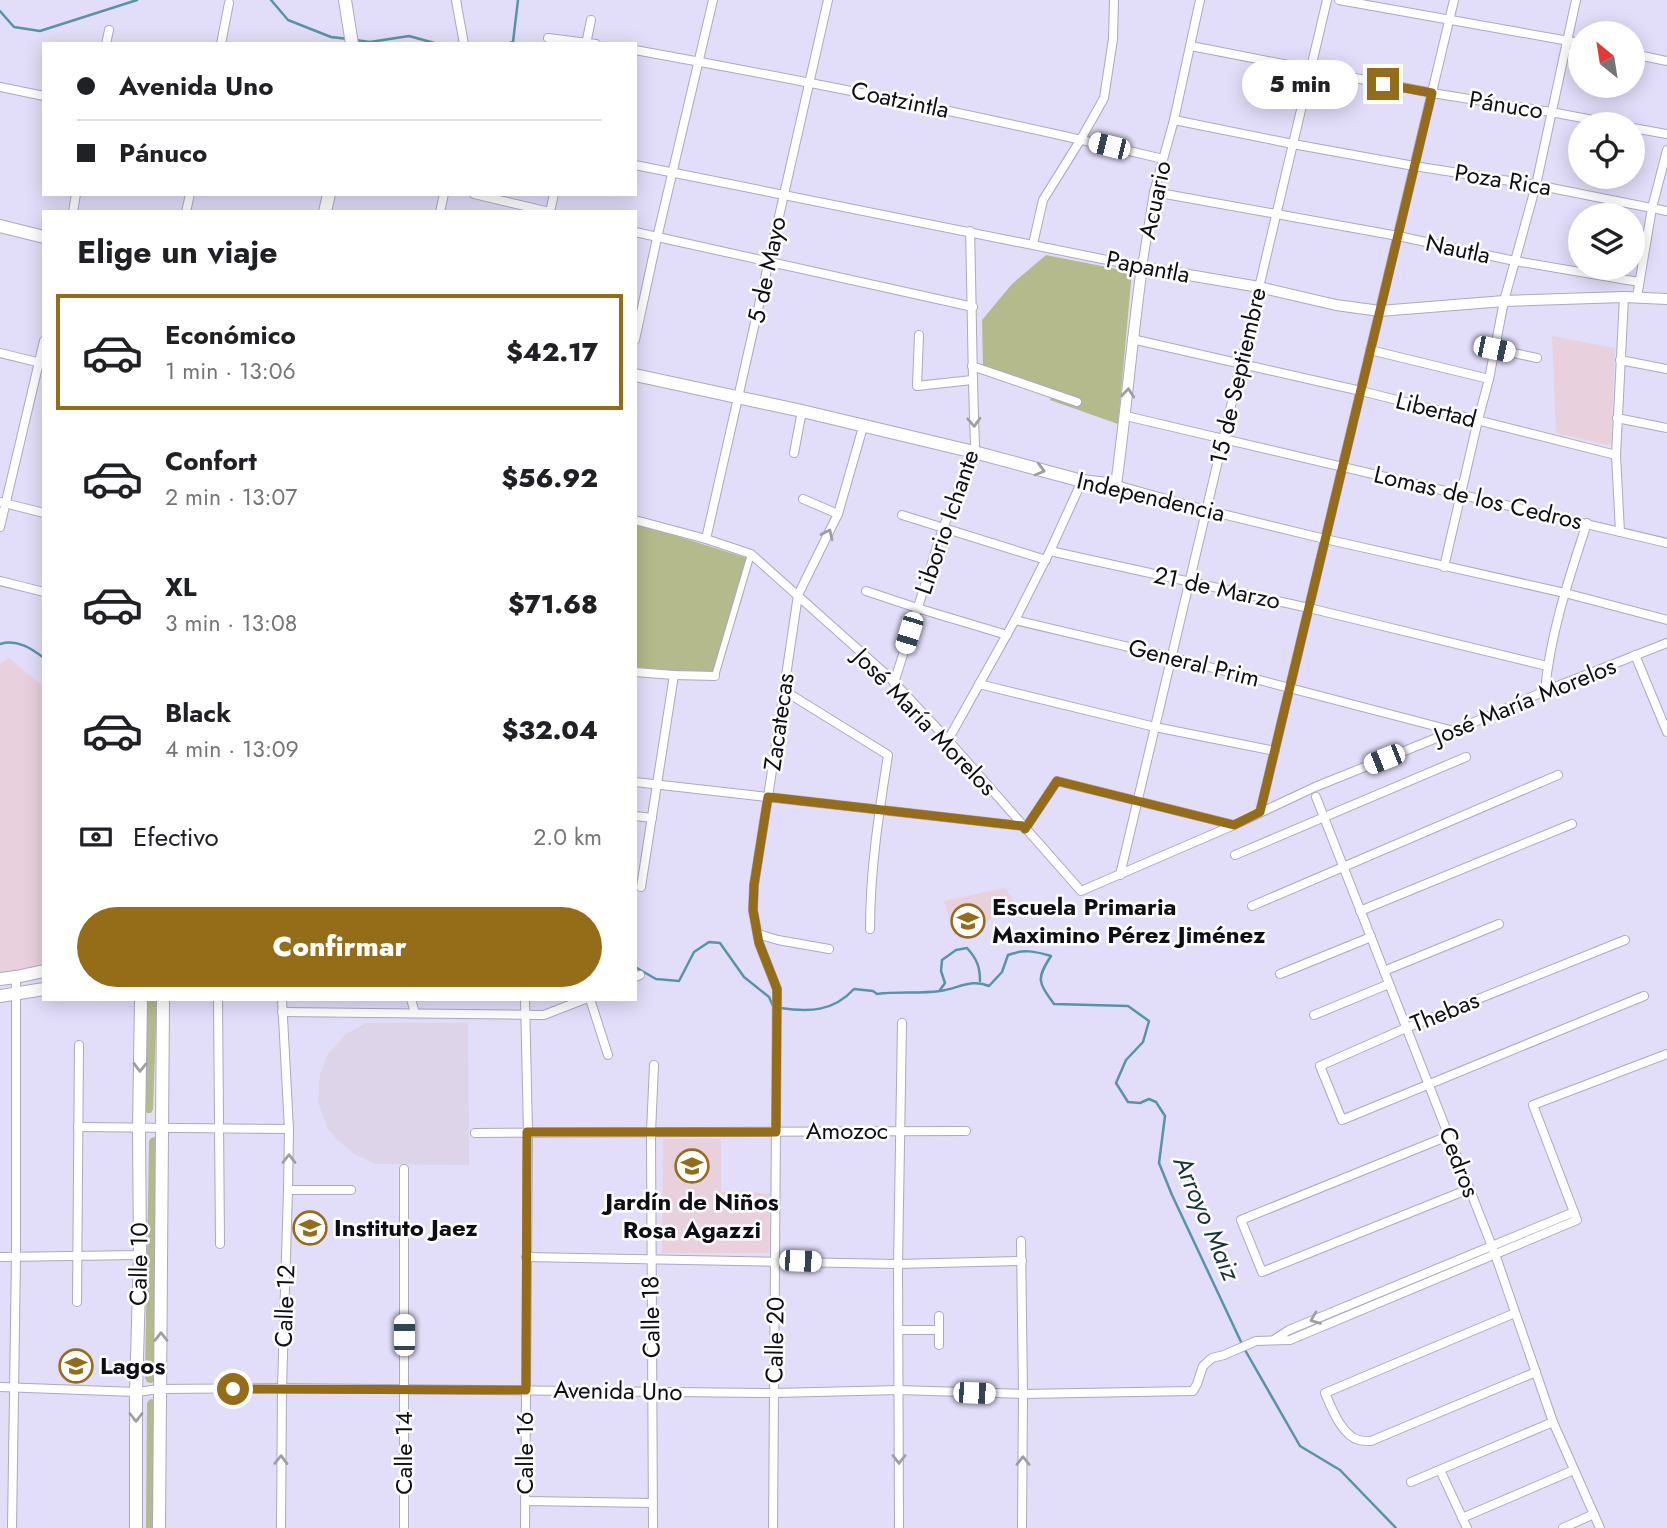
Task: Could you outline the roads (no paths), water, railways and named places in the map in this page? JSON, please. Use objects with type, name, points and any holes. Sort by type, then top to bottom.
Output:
[{"type":"main road","points":[[345,0],[352,42]]},
{"type":"main road","points":[[0,226],[42,236]]},
{"type":"main road","name":"Independencia","points":[[637,375],[802,411],[1082,481],[1116,485]]},
{"type":"main road","points":[[0,979],[42,971]]},
{"type":"main road","points":[[0,996],[42,989]]},
{"type":"main road","name":"Calle 10","points":[[136,1528],[141,1001]]},
{"type":"main road","name":"Calle 10","points":[[159,1528],[163,1001]]},
{"type":"street","points":[[456,0],[463,42]]},
{"type":"street","points":[[637,331],[713,0]]},
{"type":"street","name":"5 de Mayo","points":[[706,539],[828,0]]},
{"type":"street","points":[[1033,244],[1043,200],[1082,139],[1104,98],[1113,39],[1114,0]]},
{"type":"street","name":"Acuario","points":[[1116,485],[1126,416],[1132,339],[1154,192],[1174,120],[1200,0]]},
{"type":"street","name":"15 de Septiembre","points":[[1120,874],[1327,0]]},
{"type":"street","points":[[1339,0],[1567,41]]},
{"type":"street","points":[[1260,812],[1454,0]]},
{"type":"street","points":[[1444,567],[1489,379],[1504,301],[1536,185],[1576,0]]},
{"type":"street","points":[[221,42],[229,3]]},
{"type":"street","points":[[586,42],[591,20]]},
{"type":"street","points":[[106,42],[108,30]]},
{"type":"street","points":[[548,38],[578,42]]},
{"type":"street","name":"Pánuco","points":[[1191,46],[1311,71],[1568,115]]},
{"type":"street","name":"Coatzintla","points":[[637,50],[811,82],[1082,139],[1163,159]]},
{"type":"street","points":[[1645,56],[1667,61]]},
{"type":"street","points":[[0,87],[42,96]]},
{"type":"street","name":"Poza Rica","points":[[1174,120],[1667,211]]},
{"type":"street","points":[[1645,130],[1667,134]]},
{"type":"street","points":[[1637,298],[1652,208],[1667,150]]},
{"type":"street","name":"Papantla","points":[[637,164],[1142,267],[1380,311],[1504,301],[1624,297],[1667,299]]},
{"type":"street","name":"Nautla","points":[[1154,192],[1639,282]]},
{"type":"street","points":[[482,196],[542,210]]},
{"type":"street","name":"Liborio Ichante","points":[[894,683],[943,528],[974,452],[970,231]]},
{"type":"street","points":[[637,232],[972,307]]},
{"type":"street","points":[[1620,531],[1616,455],[1624,297]]},
{"type":"street","points":[[919,335],[917,386],[972,380]]},
{"type":"street","name":"Libertad","points":[[1132,339],[1478,419],[1616,455]]},
{"type":"street","points":[[1494,349],[1537,358]]},
{"type":"street","points":[[1370,350],[1489,379]]},
{"type":"street","points":[[0,353],[41,363],[3,503],[0,527]]},
{"type":"street","points":[[1620,359],[1667,369]]},
{"type":"street","points":[[972,366],[1077,402]]},
{"type":"street","points":[[794,453],[802,411]]},
{"type":"street","name":"Lomas de los Cedros","points":[[1126,416],[1667,543]]},
{"type":"street","points":[[1617,418],[1667,428]]},
{"type":"street","name":"Zacatecas","points":[[778,1025],[777,989],[759,943],[753,910],[754,885],[797,595],[838,514],[863,426]]},
{"type":"street","points":[[948,740],[1015,620],[1082,481]]},
{"type":"street","name":"Independencia","points":[[1116,485],[1206,510],[1565,593],[1667,620]]},
{"type":"street","points":[[803,499],[838,514]]},
{"type":"street","points":[[3,503],[42,513]]},
{"type":"street","points":[[902,515],[1046,560]]},
{"type":"street","name":"José María Morelos","points":[[637,521],[751,554],[894,683],[1081,891],[1315,787],[1667,643]]},
{"type":"street","points":[[1545,691],[1547,666],[1565,593],[1587,523]]},
{"type":"street","name":"21 de Marzo","points":[[1050,551],[1309,608],[1547,666]]},
{"type":"street","points":[[637,672],[715,676],[751,554]]},
{"type":"street","points":[[0,581],[42,592]]},
{"type":"street","points":[[866,591],[1007,635]]},
{"type":"street","name":"General Prim","points":[[1015,620],[1290,687],[1454,731]]},
{"type":"street","points":[[1635,655],[1667,732]]},
{"type":"street","points":[[642,887],[674,675]]},
{"type":"street","points":[[979,684],[1155,727],[1275,751]]},
{"type":"street","points":[[783,690],[888,755],[870,891],[870,929]]},
{"type":"street","points":[[1235,855],[1466,757]]},
{"type":"street","points":[[1252,906],[1558,775]]},
{"type":"street","points":[[637,782],[1024,828],[1057,781],[1234,825]]},
{"type":"street","name":"Cedros","points":[[1316,797],[1493,1251],[1553,1422],[1600,1528]]},
{"type":"street","points":[[637,817],[652,818]]},
{"type":"street","points":[[1360,911],[1572,824]]},
{"type":"street","points":[[1384,971],[1499,923]]},
{"type":"street","points":[[758,934],[830,949]]},
{"type":"street","points":[[1280,974],[1371,937]]},
{"type":"street","name":"Thebas","points":[[1428,1084],[1342,1120],[1320,1066],[1406,1028],[1625,940]]},
{"type":"street","points":[[12,1528],[16,977]]},
{"type":"street","points":[[1314,1015],[1389,984]]},
{"type":"street","points":[[1428,1084],[1644,996]]},
{"type":"street","points":[[218,1001],[220,1244]]},
{"type":"street","name":"Calle 12","points":[[281,1528],[289,1129],[282,1001]]},
{"type":"street","points":[[412,1001],[415,1013]]},
{"type":"street","name":"Calle 16","points":[[525,1001],[525,1528]]},
{"type":"street","points":[[282,1012],[526,1016],[544,1015],[582,1001]]},
{"type":"street","points":[[589,1001],[608,1055]]},
{"type":"street","points":[[900,1528],[898,1264],[902,1023]]},
{"type":"street","name":"Calle 20","points":[[773,1528],[778,1025]]},
{"type":"street","points":[[77,1302],[79,1045]]},
{"type":"street","points":[[1493,1251],[1576,1216],[1533,1105],[1667,1054]]},
{"type":"street","name":"Calle 18","points":[[653,1528],[650,1260],[654,1065]]},
{"type":"street","points":[[78,1127],[289,1129]]},
{"type":"street","name":"Amozoc","points":[[475,1133],[966,1131]]},
{"type":"street","points":[[1448,1136],[1241,1220],[1262,1272],[1469,1189]]},
{"type":"street","name":"Calle 14","points":[[404,1169],[404,1528]]},
{"type":"street","points":[[288,1190],[351,1190]]},
{"type":"street","points":[[1021,1241],[1022,1528]]},
{"type":"street","name":"Avenida Uno","points":[[0,1387],[136,1392],[282,1388],[1023,1394],[1193,1391],[1203,1366],[1212,1358],[1256,1341],[1290,1339],[1493,1251]]},
{"type":"street","points":[[0,1257],[140,1255]]},
{"type":"street","points":[[526,1257],[898,1264],[1022,1261]]},
{"type":"street","points":[[1515,1313],[1325,1393],[1336,1418],[1348,1433],[1357,1440],[1371,1441],[1536,1372]]},
{"type":"street","points":[[939,1316],[939,1345]]},
{"type":"street","points":[[898,1330],[938,1330]]},
{"type":"street","points":[[1411,1482],[1553,1422]]},
{"type":"street","points":[[1462,1518],[1574,1469]]},
{"type":"street","points":[[1440,1470],[1467,1528]]},
{"type":"street","points":[[525,1501],[653,1503]]},
{"type":"street","points":[[1563,1528],[1594,1514]]},
{"type":"waterway","points":[[0,11],[14,27],[40,31],[137,0]]},
{"type":"waterway","points":[[271,0],[288,20],[331,37],[348,39]]},
{"type":"waterway","points":[[513,42],[518,0]]},
{"type":"waterway","points":[[370,42],[409,36],[431,42]]},
{"type":"waterway","points":[[355,40],[370,42]]},
{"type":"waterway","name":"Arroyo Maiz","points":[[0,644],[18,644],[42,657]]},
{"type":"waterway","name":"Arroyo Maiz","points":[[637,968],[656,979],[679,981],[694,952],[709,942],[720,943],[744,977],[769,997],[773,1006]]},
{"type":"waterway","name":"Arroyo Maiz","points":[[940,990],[945,983],[941,971],[942,960],[956,950],[967,948],[977,963],[980,981]]},
{"type":"waterway","name":"Arroyo Maiz","points":[[780,1008],[820,1009],[838,1002],[854,989],[877,994],[940,991],[977,983],[989,986],[1002,972],[1008,955],[1029,951],[1051,956],[1041,980],[1054,1004],[1128,1006],[1149,1021],[1143,1042],[1126,1060],[1116,1083],[1128,1102],[1140,1103],[1149,1099],[1156,1102],[1165,1116],[1159,1163],[1242,1344]]},
{"type":"waterway","name":"Arroyo Maiz","points":[[1245,1350],[1300,1446],[1340,1470],[1396,1528]]},
{"type":"place","name":"Escuela Primaria Maximino Pérez Jiménez","points":[[968,921]]},
{"type":"place","name":"Jardín de Niños Rosa Agazzi","points":[[692,1166]]},
{"type":"place","name":"Instituto Jaez","points":[[310,1228]]},
{"type":"place","name":"Lagos","points":[[76,1366]]}]
